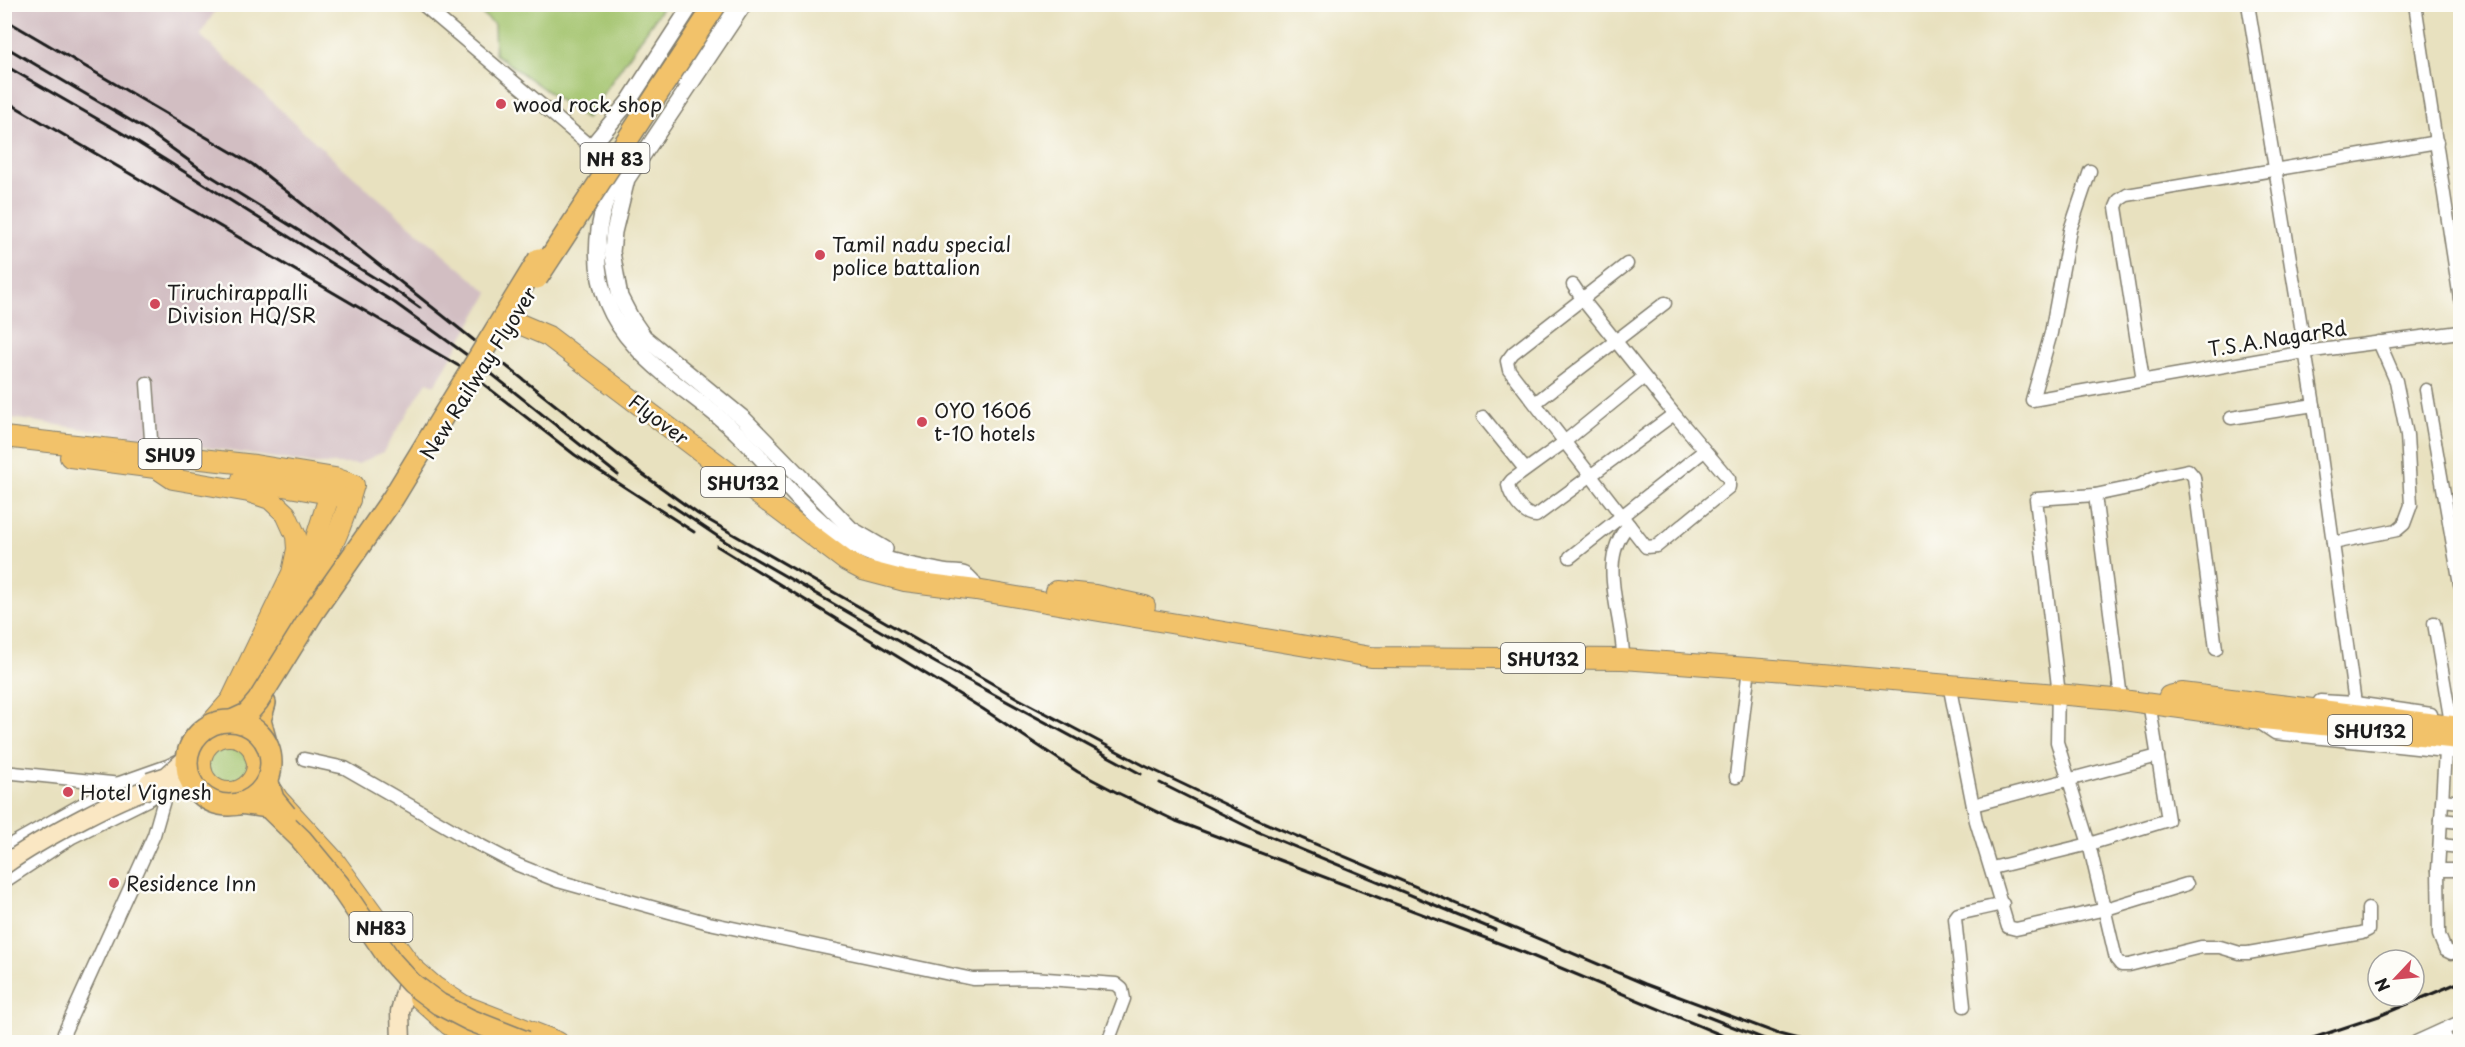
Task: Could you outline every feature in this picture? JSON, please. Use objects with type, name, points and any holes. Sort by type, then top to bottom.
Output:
[{"type":"highway","name":"New Railway Flyover","points":[[267,779],[270,757],[258,749],[261,720],[266,703],[313,627],[403,494],[510,314],[539,259],[704,4]]},
{"type":"highway","name":"New Railway Flyover","points":[[234,720],[247,714],[258,701],[314,611],[393,498],[510,314],[716,4]]},
{"type":"highway","points":[[258,749],[254,729],[234,720],[221,721],[203,743],[191,780],[221,795],[252,798],[267,779]]},
{"type":"highway","points":[[267,779],[269,790],[276,804],[328,861],[379,936],[400,962],[416,979],[438,995],[483,1016]]},
{"type":"highway","name":"NH83","points":[[221,795],[268,807],[294,832],[339,885],[391,961],[411,983],[439,1004],[459,1015],[526,1042]]},
{"type":"highway","name":"NH83","points":[[483,1016],[544,1042]]},
{"type":"main road","name":"Flyover","points":[[510,314],[551,331],[600,365],[850,554],[886,571],[963,583]]},
{"type":"main road","name":"SHU9","points":[[4,436],[161,467]]},
{"type":"main road","name":"SHU9","points":[[4,448],[161,467],[255,465],[332,487]]},
{"type":"main road","points":[[161,467],[260,495],[278,505],[286,514],[296,536],[297,549],[292,573],[231,700],[203,743]]},
{"type":"main road","points":[[4,857],[123,791],[167,776],[238,715],[310,577],[319,568],[350,500],[354,485],[332,487],[309,560],[310,577]]},
{"type":"main road","name":"SHU132","points":[[963,583],[1371,657],[1623,656],[1949,684],[2058,690],[2149,702],[2173,700],[2280,713],[2457,721]]},
{"type":"main road","points":[[1623,656],[1823,666],[2058,690],[2120,690],[2173,700]]},
{"type":"main road","points":[[221,795],[243,789],[255,774],[258,749],[243,721],[247,699]]},
{"type":"main road","name":"SHU132","points":[[2280,713],[2453,745]]},
{"type":"main road","points":[[203,743],[227,736],[236,737],[258,749]]},
{"type":"main road","name":"NH83","points":[[258,749],[264,777],[278,799],[334,860],[409,976],[483,1016],[558,1042]]},
{"type":"main road","points":[[121,784],[134,804]]},
{"type":"main road","points":[[4,866],[54,835],[149,788],[172,786],[246,798],[261,806],[310,856],[327,876],[370,943],[409,976],[448,1025],[471,1042],[483,1016]]},
{"type":"main road","points":[[400,1042],[400,1012],[409,976]]},
{"type":"street","points":[[422,4],[623,175]]},
{"type":"street","points":[[591,147],[629,101],[692,4]]},
{"type":"street","points":[[729,4],[623,175],[612,252],[620,297],[644,337],[744,419],[851,529],[888,551],[950,567],[963,583]]},
{"type":"street","points":[[623,175],[744,4]]},
{"type":"street","points":[[2248,4],[2314,405],[2355,703]]},
{"type":"street","points":[[2415,4],[2460,299]]},
{"type":"street","points":[[2143,380],[2116,207],[2119,200],[2127,195],[2437,142]]},
{"type":"street","name":"T.S.A.NagarRd","points":[[2090,171],[2070,230],[2051,333],[2032,400],[2305,352],[2460,332]]},
{"type":"street","points":[[1573,285],[1583,300],[1644,377],[1729,479],[1729,487],[1657,546],[1651,548],[1646,547],[1563,443],[1509,370],[1508,362],[1513,353],[1583,300],[1627,264]]},
{"type":"street","points":[[1535,403],[1665,303]]},
{"type":"street","points":[[2333,543],[2397,530],[2404,524],[2410,505],[2407,435],[2396,381],[2379,342]]},
{"type":"street","points":[[1644,377],[1508,484],[1509,491],[1529,516],[1536,516],[1674,414]]},
{"type":"street","points":[[147,383],[161,467]]},
{"type":"street","points":[[2426,390],[2457,539],[2460,585]]},
{"type":"street","points":[[2231,418],[2314,405]]},
{"type":"street","points":[[1483,417],[1525,469]]},
{"type":"street","points":[[1570,557],[1625,520],[1704,451]]},
{"type":"street","points":[[2216,649],[2194,477],[2188,470],[2155,477],[2138,486],[2096,495],[2036,499],[2058,690],[2057,742],[2090,844],[2116,959],[2121,965],[2201,946],[2220,947],[2248,953],[2362,933],[2368,930],[2368,909]]},
{"type":"street","points":[[2096,495],[2120,690]]},
{"type":"street","points":[[1623,656],[1613,561],[1625,520]]},
{"type":"street","points":[[2434,623],[2457,721],[2355,703],[2286,697],[2257,711],[2275,734],[2453,745],[2460,753]]},
{"type":"street","points":[[1736,777],[1749,668]]},
{"type":"street","points":[[1949,684],[1973,805],[2007,922],[2012,929],[2106,909],[2187,884]]},
{"type":"street","points":[[1992,868],[2090,844],[2168,820],[2149,702]]},
{"type":"street","points":[[4,850],[121,784],[169,767],[203,743]]},
{"type":"street","points":[[2453,745],[2443,800],[2438,870],[2441,941],[2445,950],[2451,953],[2460,950]]},
{"type":"street","points":[[1973,805],[2158,756]]},
{"type":"street","points":[[304,759],[345,768],[489,850],[518,865],[569,884],[709,922],[972,979],[1033,978],[1116,984],[1122,989],[1124,999],[1108,1042]]},
{"type":"street","points":[[4,772],[121,784]]},
{"type":"street","points":[[4,880],[71,836],[134,804],[166,793],[221,795]]},
{"type":"street","points":[[64,1033],[154,835],[166,793]]},
{"type":"street","points":[[2443,800],[2460,802]]},
{"type":"street","points":[[2441,820],[2460,822]]},
{"type":"street","points":[[2440,845],[2460,847]]},
{"type":"street","points":[[2438,870],[2460,870]]},
{"type":"street","points":[[1964,1006],[1955,918],[1958,914],[2003,904]]},
{"type":"street","points":[[2416,1042],[2445,1036],[2460,1022]]},
{"type":"shaded area","points":[[4,5],[219,5],[200,35],[341,166],[489,293],[435,385],[427,382],[383,452],[358,464],[315,464],[5,417]]},
{"type":"green space","points":[[471,5],[664,5],[586,119],[495,54],[494,24]]},
{"type":"green space","points":[[229,741],[245,748],[252,764],[245,780],[229,787],[213,780],[206,764],[213,748]]},
{"type":"railway","points":[[4,19],[252,164],[641,473],[698,514],[1019,699],[1145,766],[1256,819],[1645,984],[1779,1034],[1810,1042]]},
{"type":"railway","points":[[4,46],[145,129],[206,173],[420,308]]},
{"type":"railway","points":[[4,65],[127,136],[395,303],[478,363],[618,475]]},
{"type":"railway","points":[[4,100],[464,369],[575,455],[694,532]]},
{"type":"railway","points":[[668,503],[726,542],[936,663],[1141,774]]},
{"type":"railway","points":[[717,546],[983,709],[1078,772],[1118,793],[1176,821],[1525,953],[1738,1042]]},
{"type":"railway","points":[[1160,783],[1254,830],[1495,930]]},
{"type":"railway","points":[[2301,1042],[2379,1016],[2460,982]]},
{"type":"railway","points":[[1698,1013],[1772,1042]]},
{"type":"place","name":"wood rock shop","points":[[501,104]]},
{"type":"place","name":"Tamil nadu special police battalion","points":[[820,255]]},
{"type":"place","name":"Tiruchirappalli Division HQ/SR","points":[[155,304]]},
{"type":"place","name":"OYO 1606 t-10 hotels","points":[[922,422]]},
{"type":"place","name":"Hotel Vignesh","points":[[68,792]]},
{"type":"place","name":"Residence Inn","points":[[114,883]]}]
